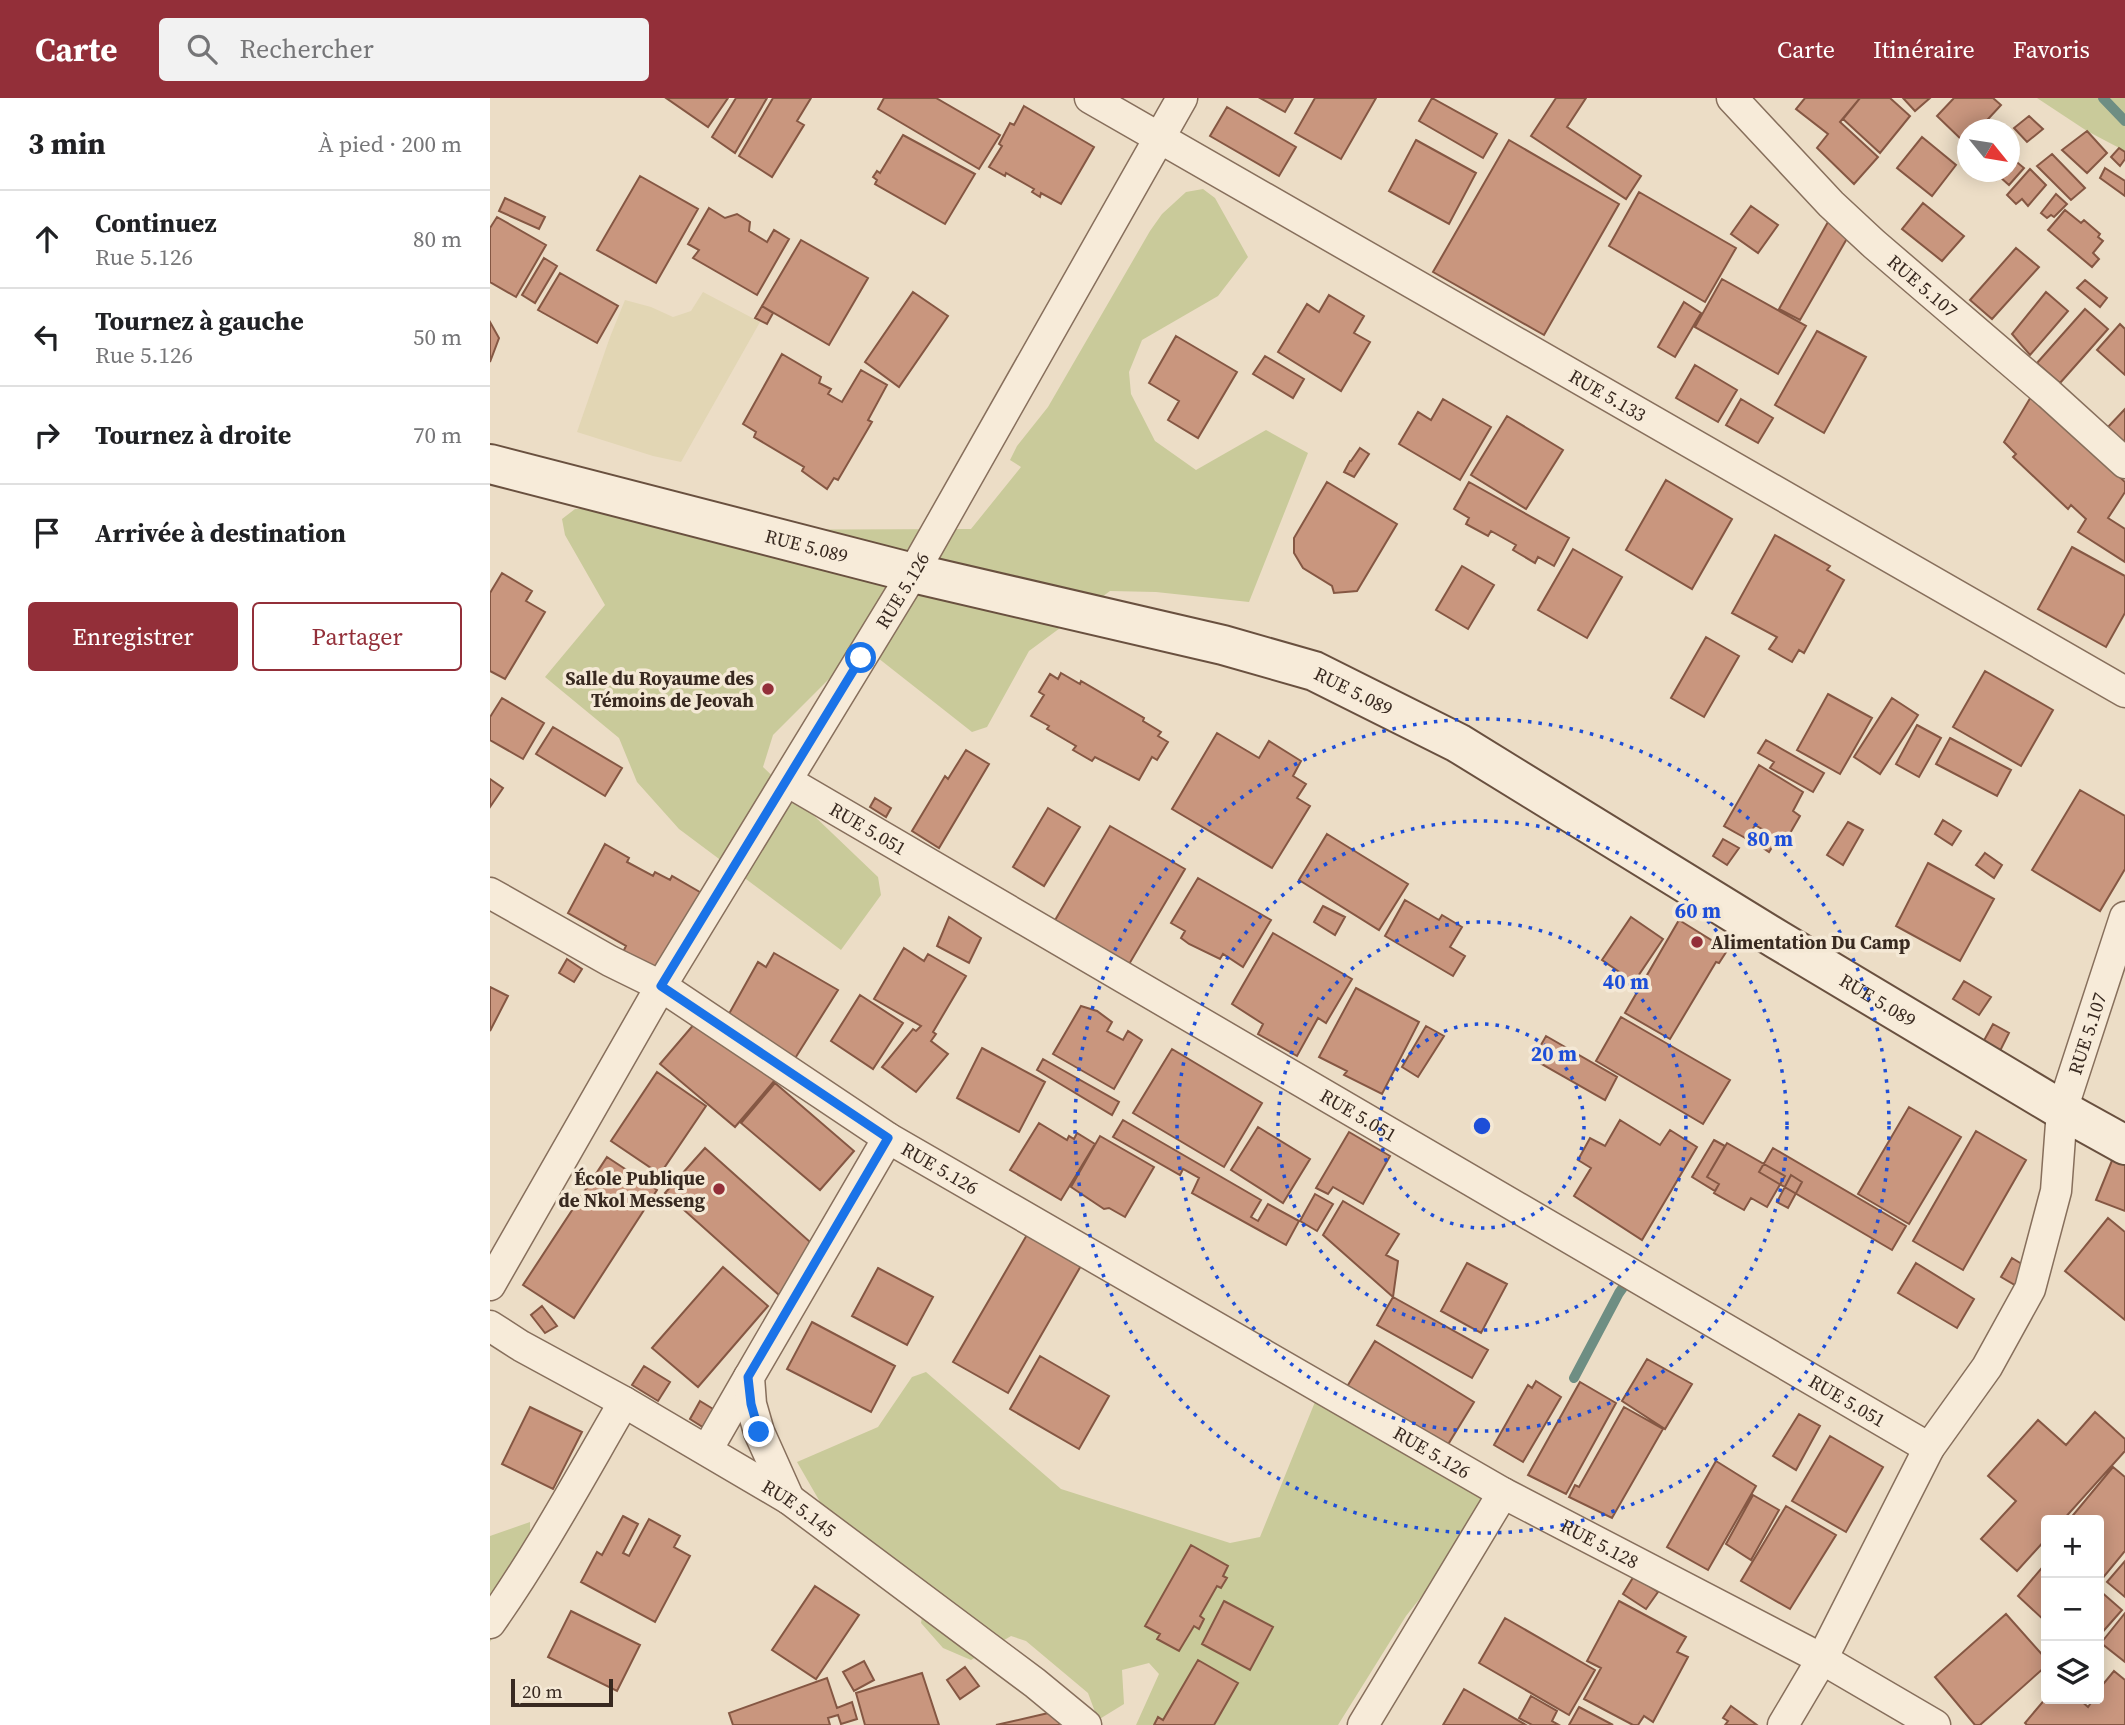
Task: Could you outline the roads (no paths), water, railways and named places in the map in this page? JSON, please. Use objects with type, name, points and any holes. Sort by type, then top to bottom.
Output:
[{"type":"street","name":"RUE 5.133","points":[[1090,98],[2125,692]]},
{"type":"street","name":"RUE 5.126","points":[[1182,98],[913,573],[661,986],[888,1138],[1503,1493]]},
{"type":"street","name":"RUE 5.107","points":[[1732,98],[1831,204],[1874,244],[2125,463]]},
{"type":"street","name":"RUE 5.089","points":[[490,464],[913,573],[1223,645],[1314,671],[1458,743],[1777,940],[2062,1110],[2125,1144]]},
{"type":"street","name":"RUE 5.051","points":[[787,781],[1929,1448]]},
{"type":"street","points":[[490,893],[610,961],[661,986],[490,1285]]},
{"type":"street","name":"RUE 5.107","points":[[1783,1725],[1822,1659],[1929,1448],[1987,1367],[2030,1289],[2056,1191],[2062,1110],[2125,917]]},
{"type":"street","points":[[707,1450],[888,1138]]},
{"type":"street","name":"RUE 5.145","points":[[490,1326],[789,1499],[1035,1683],[1086,1725]]},
{"type":"street","points":[[748,1377],[751,1404],[759,1432],[789,1499]]},
{"type":"street","points":[[490,1623],[544,1540],[624,1402]]},
{"type":"street","points":[[1363,1725],[1503,1493]]},
{"type":"street","name":"RUE 5.128","points":[[1503,1493],[1822,1659],[1935,1725]]},
{"type":"waterway","points":[[2103,98],[2125,121]]},
{"type":"waterway","points":[[1574,1378],[1619,1293],[1631,1276]]},
{"type":"place","name":"Salle du Royaume des Témoins de Jeovah","points":[[768,689]]},
{"type":"place","name":"Alimentation Du Camp","points":[[1697,942]]},
{"type":"place","name":"École Publique de Nkol Messeng","points":[[719,1189]]}]
